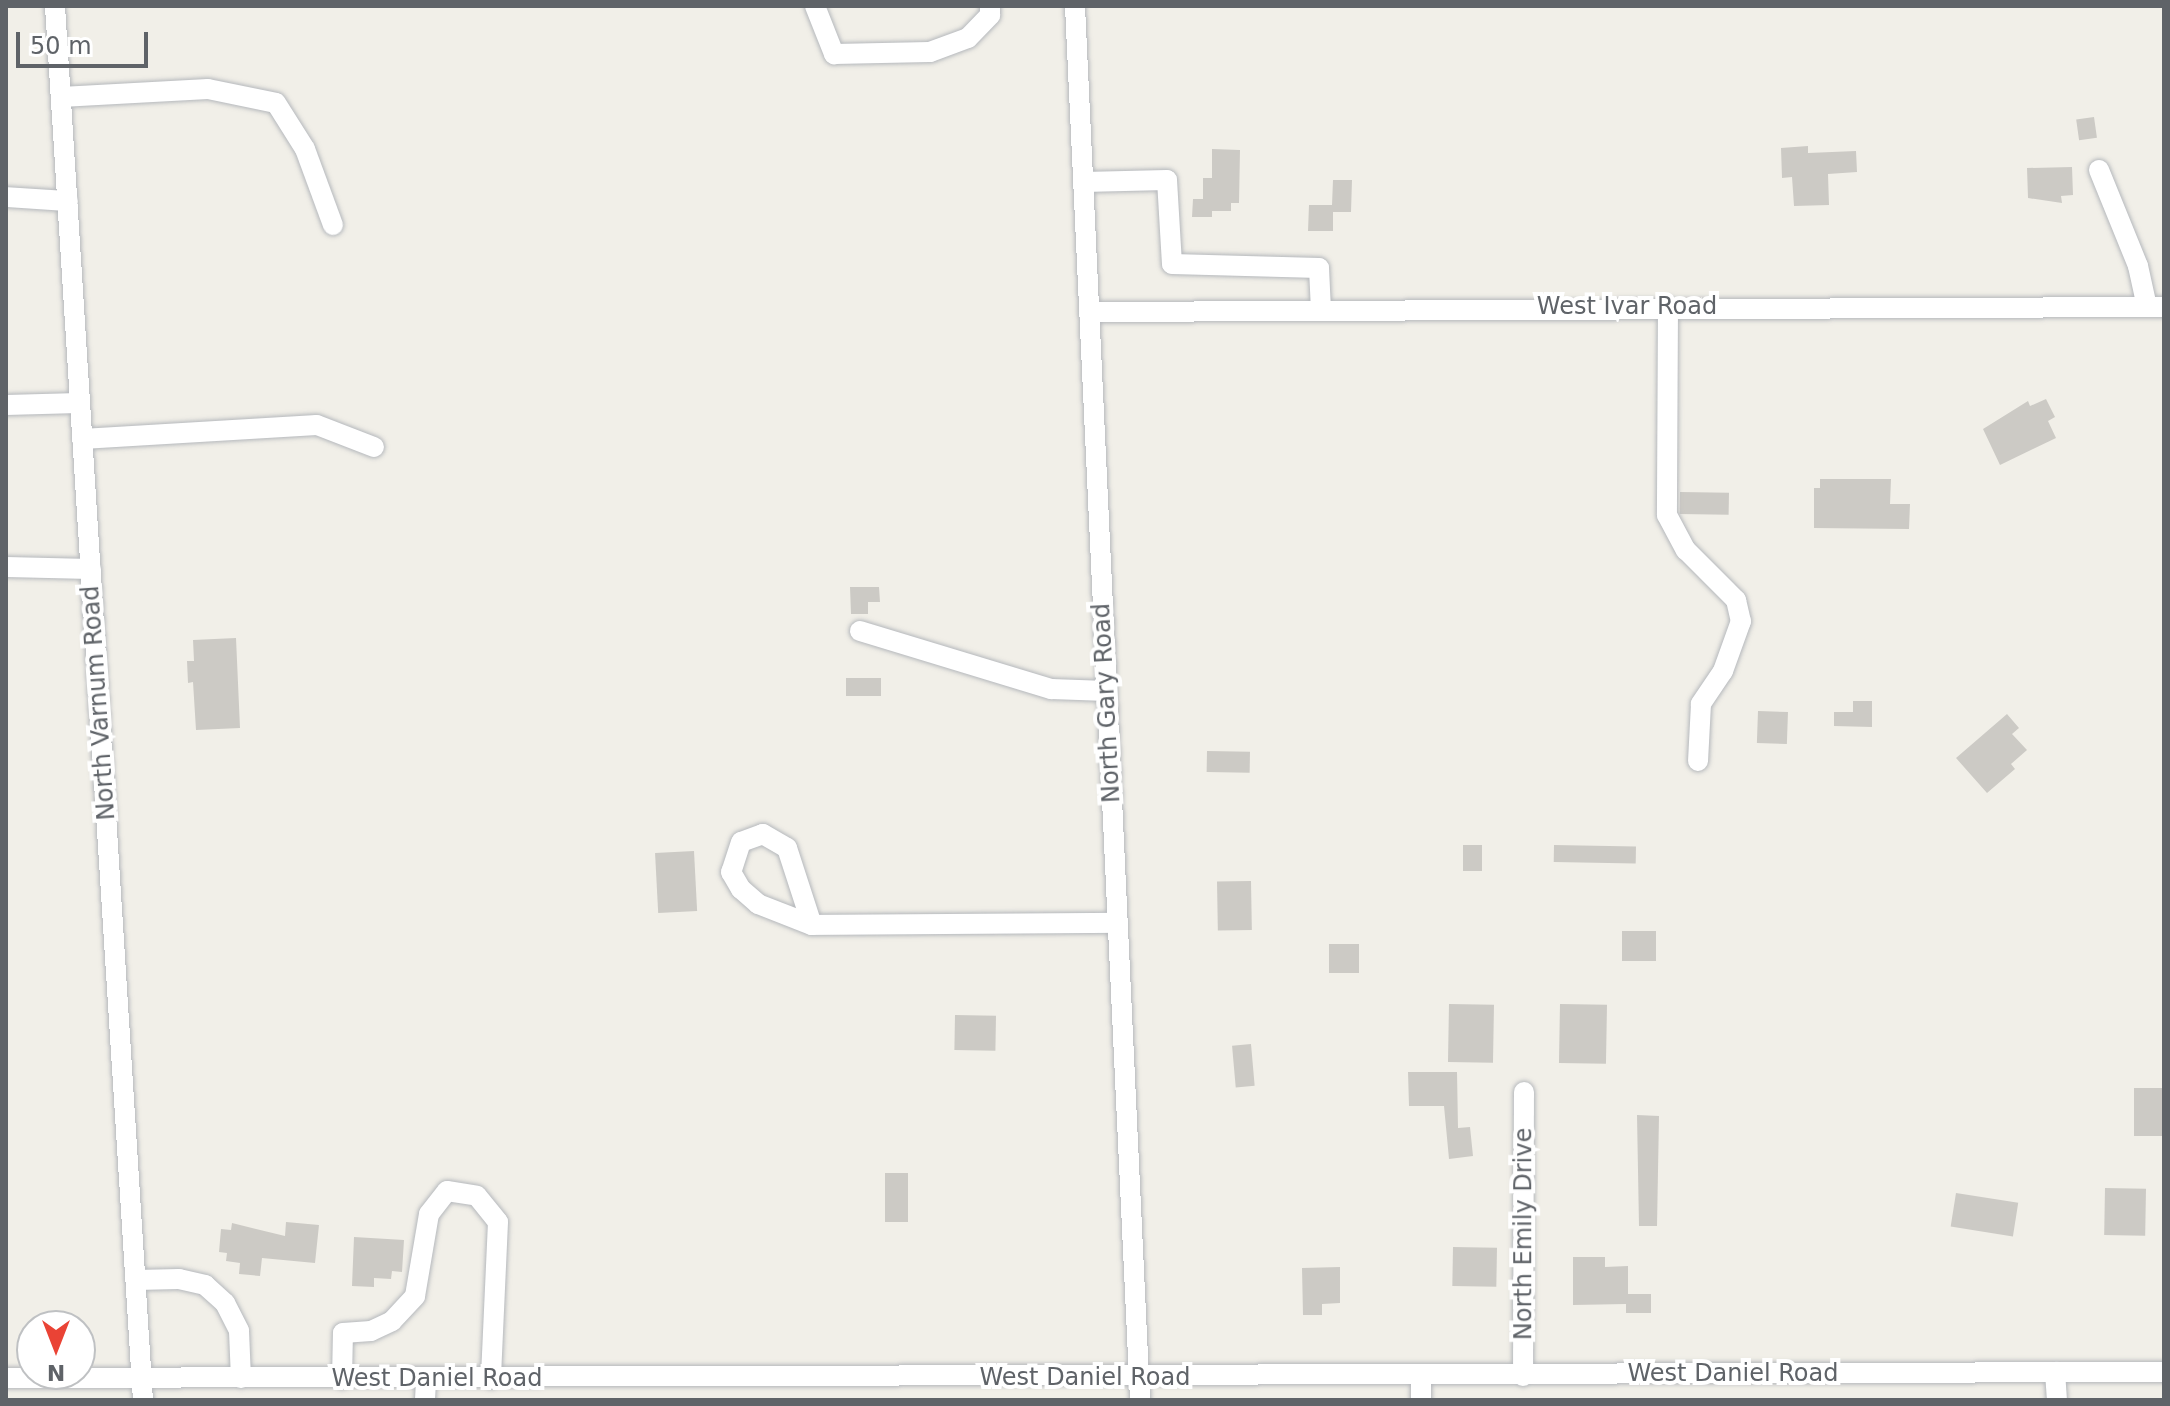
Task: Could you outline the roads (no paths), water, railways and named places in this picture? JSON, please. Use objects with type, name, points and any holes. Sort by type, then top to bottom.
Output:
[{"type":"street","name":"North Varnum Road","points":[[55,6],[143,1400]]},
{"type":"street","points":[[815,6],[834,54],[930,52],[968,38],[990,15],[990,6]]},
{"type":"street","name":"North Gary Road","points":[[1075,6],[1140,1400]]},
{"type":"street","points":[[61,97],[194,89],[276,103],[305,149],[333,225]]},
{"type":"street","points":[[2099,170],[2156,307]]},
{"type":"street","points":[[1083,182],[1167,180],[1172,264],[1319,268],[1321,310]]},
{"type":"street","points":[[6,197],[68,201]]},
{"type":"street","points":[[1668,307],[1667,515],[1686,550],[1736,600],[1741,621],[1723,671],[1701,704],[1698,761]]},
{"type":"street","name":"West Ivar Road","points":[[1089,312],[2156,307]]},
{"type":"street","points":[[6,405],[79,403]]},
{"type":"street","points":[[82,439],[317,425],[374,447]]},
{"type":"street","points":[[6,567],[91,569]]},
{"type":"street","points":[[860,631],[1051,689],[1107,691]]},
{"type":"street","points":[[812,925],[787,848],[763,834],[741,842],[731,872],[741,889],[758,904],[812,925],[1117,923]]},
{"type":"street","name":"North Emily Drive","points":[[1523,1376],[1524,1092]]},
{"type":"street","points":[[342,1379],[343,1333],[371,1331],[392,1321],[415,1296],[429,1214],[433,1202],[447,1191],[477,1196],[498,1222],[491,1379]]},
{"type":"street","points":[[136,1280],[179,1279],[205,1285],[225,1303],[239,1331],[241,1378]]},
{"type":"street","points":[[2055,1372],[2057,1400]]},
{"type":"street","name":"West Daniel Road","points":[[6,1378],[1139,1378],[2164,1372]]},
{"type":"street","points":[[1421,1377],[1421,1400]]},
{"type":"street","points":[[425,1400],[426,1379]]}]
